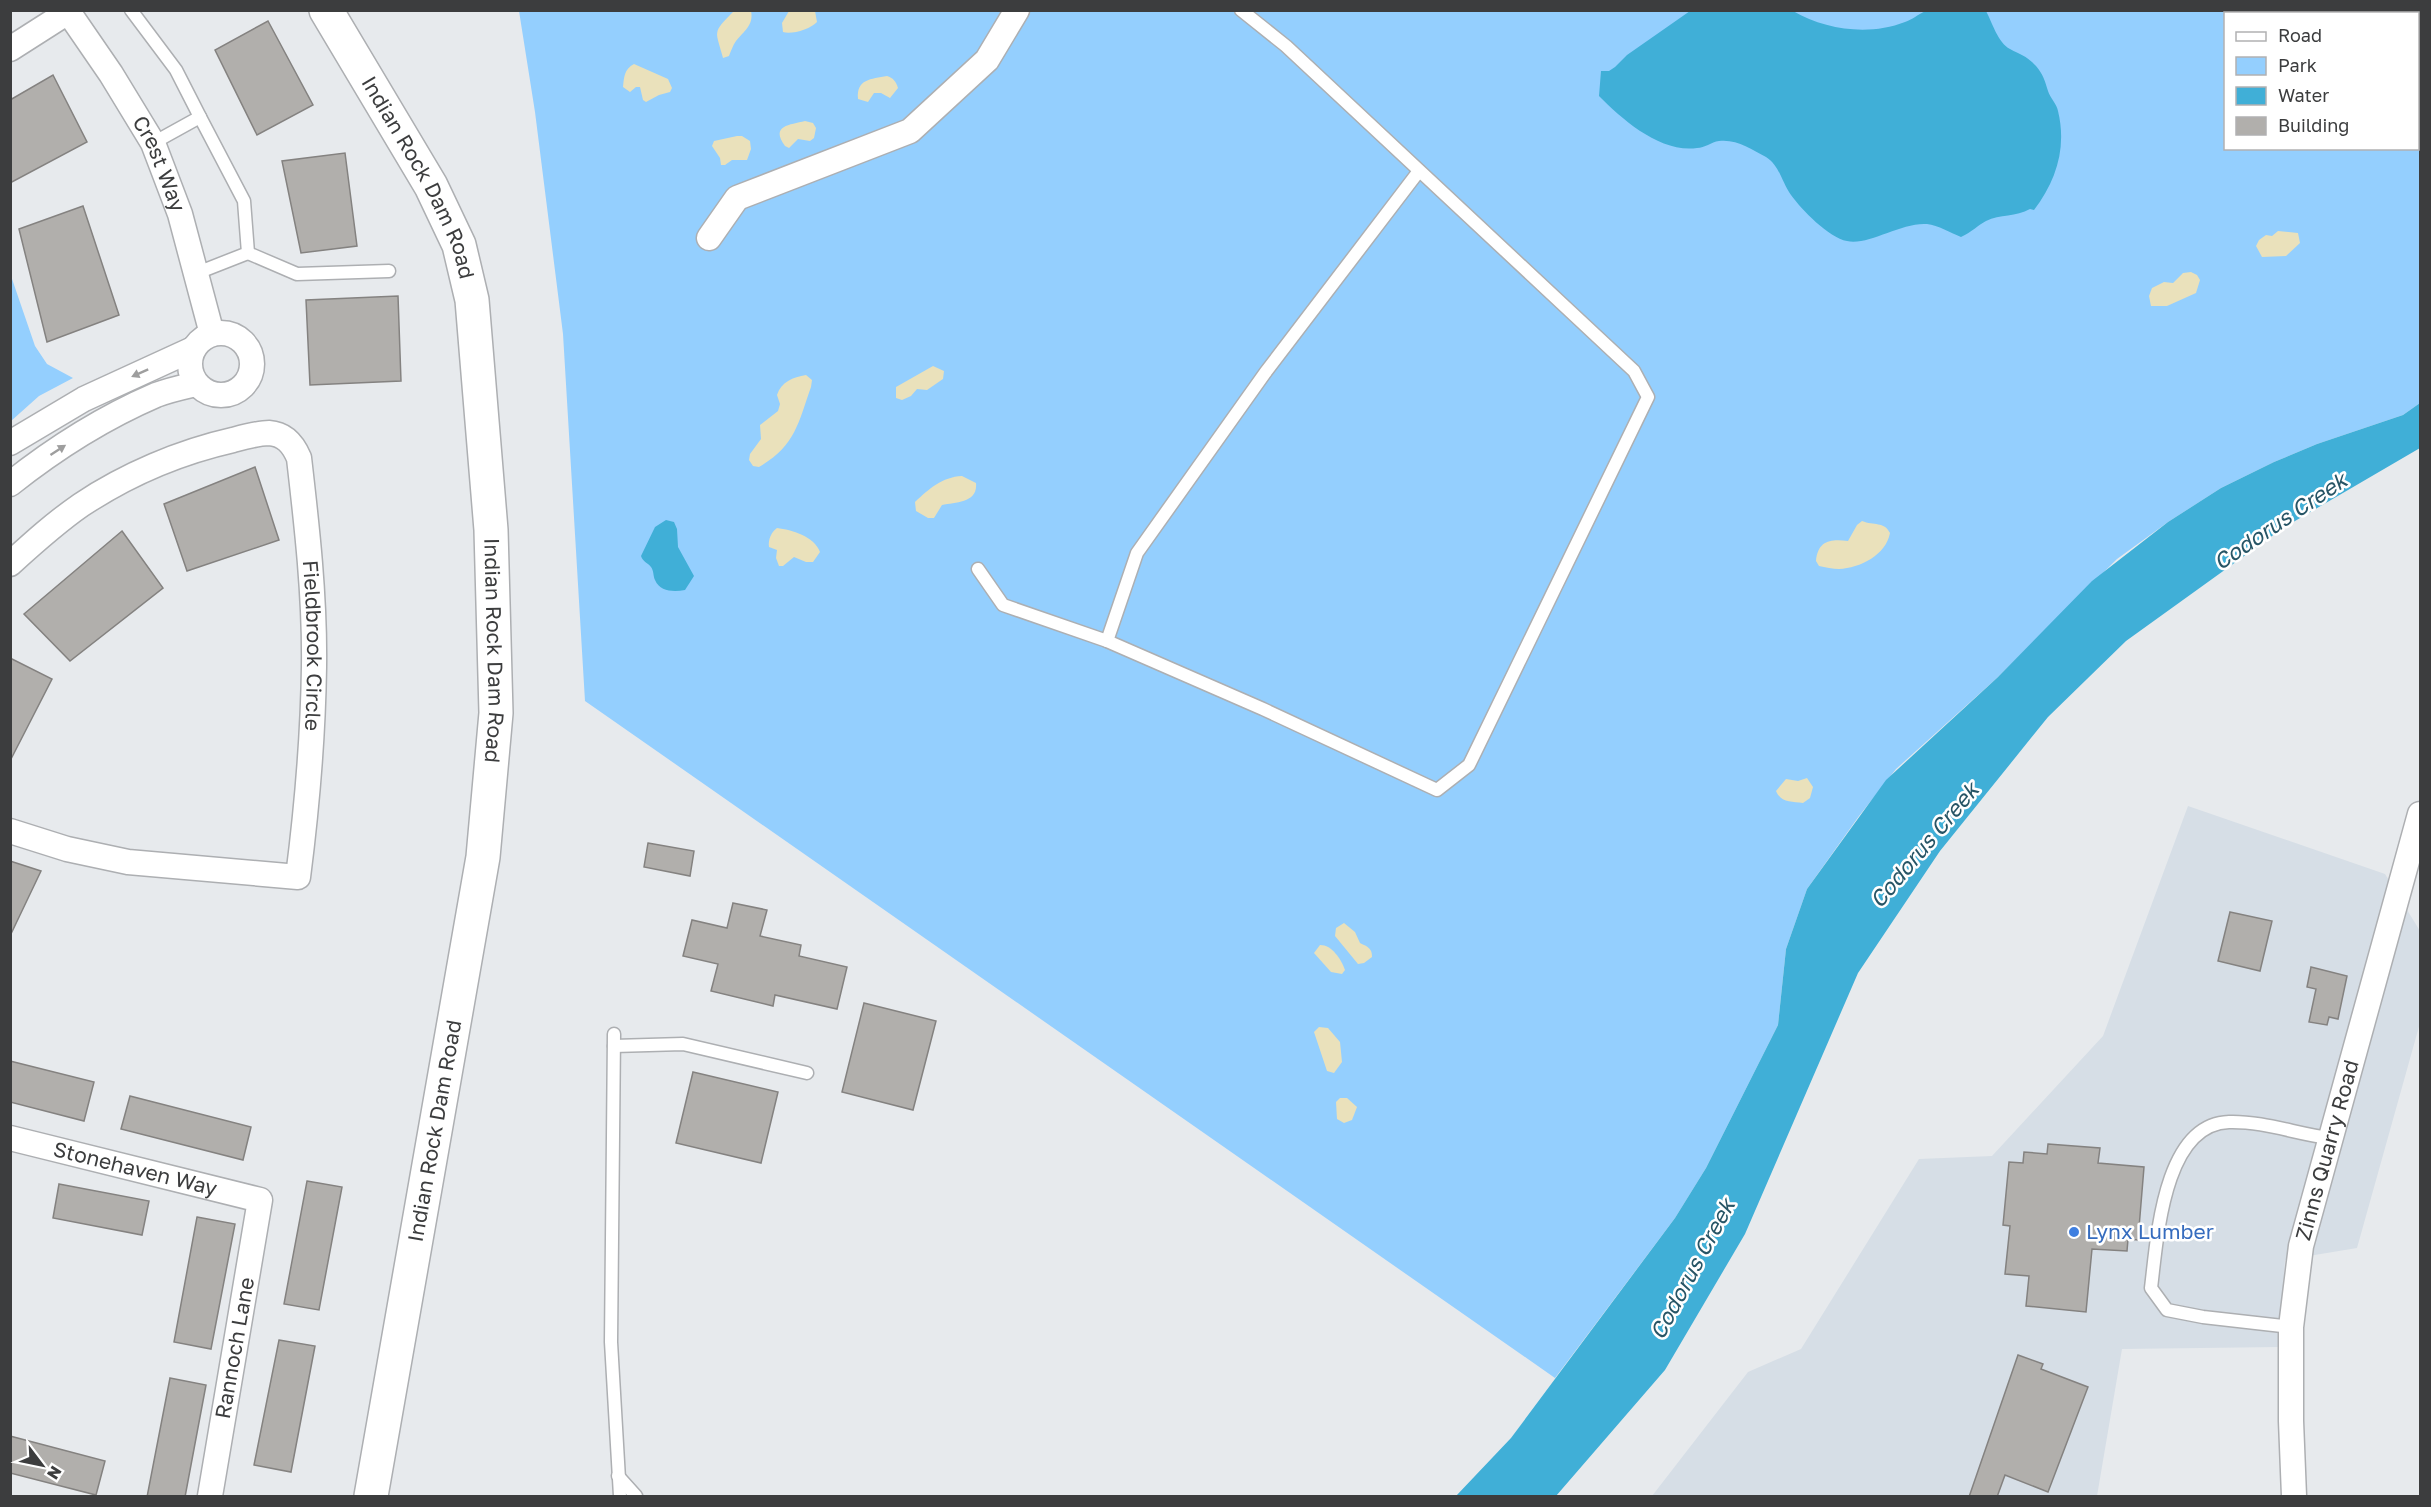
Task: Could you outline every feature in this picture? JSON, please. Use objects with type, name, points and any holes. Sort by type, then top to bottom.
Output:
[{"type":"street","name":"Indian Rock Dam Road","points":[[326,10],[431,186],[459,245],[472,300],[491,530],[496,713],[483,857],[371,1497]]},
{"type":"street","points":[[709,238],[737,198],[910,131],[987,60],[1017,10]]},
{"type":"street","points":[[10,49],[69,11]]},
{"type":"street","name":"Crest Way","points":[[69,11],[153,143],[180,214],[212,334]]},
{"type":"street","points":[[224,333],[236,336],[245,344],[251,355],[252,367],[249,379],[241,388],[230,394],[218,395],[206,392],[196,384],[191,373],[189,361],[193,349],[201,340],[212,334],[224,333]]},
{"type":"street","points":[[10,443],[84,399],[193,349]]},
{"type":"street","points":[[10,484],[33,466],[90,430],[157,395],[196,384]]},
{"type":"street","name":"Fieldbrook Circle","points":[[10,564],[40,536],[82,505],[117,484],[204,447],[269,433],[288,440],[294,445],[299,458],[312,592],[314,665],[310,775],[298,877],[128,862],[67,849],[10,831]]},
{"type":"street","name":"Zinns Quarry Road","points":[[2294,1497],[2291,1421],[2292,1327],[2301,1246],[2329,1138],[2421,814]]},
{"type":"street","name":"Stonehaven Way","points":[[10,1138],[261,1200]]},
{"type":"street","name":"Rannoch Lane","points":[[210,1497],[261,1200]]},
{"type":"lane","points":[[131,10],[176,70],[244,201],[248,253]]},
{"type":"lane","points":[[978,569],[1003,605],[1107,641],[1263,709],[1437,790],[1468,765],[1648,397],[1634,371],[1286,46],[1241,10]]},
{"type":"lane","points":[[153,143],[200,117]]},
{"type":"lane","points":[[1107,641],[1137,553],[1265,373],[1419,171]]},
{"type":"lane","points":[[197,273],[248,253],[297,274],[389,271]]},
{"type":"lane","points":[[620,1497],[611,1342],[614,1040],[683,1044],[807,1073]]},
{"type":"lane","points":[[2292,1327],[2203,1317],[2167,1310],[2151,1288],[2158,1226],[2172,1171],[2184,1150],[2201,1132],[2228,1122],[2329,1138]]},
{"type":"lane","points":[[618,1476],[636,1497]]},
{"type":"shaded area","points":[[2188,806],[2385,874],[2420,931],[2420,1023],[2357,1248],[2285,1260],[2279,1347],[2122,1349],[2097,1496],[1652,1496],[1748,1372],[1801,1349],[1919,1159],[1992,1156],[2103,1036]]},
{"type":"green space","points":[[519,11],[2420,11],[2420,403],[2403,415],[2317,444],[2274,462],[2221,488],[2168,522],[2117,559],[1998,677],[1896,769],[1807,889],[1786,949],[1778,1025],[1706,1168],[1675,1218],[1555,1378],[585,701],[563,334],[535,112]]},
{"type":"green space","points":[[11,276],[35,346],[47,364],[73,378],[39,396],[11,421]]},
{"type":"sand","points":[[734,11],[751,11],[752,16],[748,28],[735,43],[729,56],[723,58],[717,33]]},
{"type":"sand","points":[[789,11],[815,11],[817,22],[801,31],[783,32],[782,23]]},
{"type":"sand","points":[[634,64],[668,79],[672,88],[670,92],[646,102],[643,100],[640,87],[630,92],[623,87],[626,71]]},
{"type":"sand","points":[[887,76],[894,80],[898,88],[890,98],[881,93],[874,93],[868,102],[858,99],[859,87],[862,84],[870,79]]},
{"type":"sand","points":[[805,121],[813,123],[816,128],[814,138],[810,141],[798,139],[789,148],[785,146],[781,139],[781,130],[788,125]]},
{"type":"sand","points":[[737,136],[750,141],[751,149],[747,160],[732,160],[721,165],[720,158],[712,146],[714,141]]},
{"type":"sand","points":[[2278,231],[2298,233],[2300,243],[2286,256],[2262,257],[2256,246],[2259,240],[2266,235],[2272,236]]},
{"type":"sand","points":[[2191,272],[2200,280],[2196,293],[2167,306],[2151,306],[2149,296],[2152,288],[2164,282],[2173,283],[2183,273]]},
{"type":"sand","points":[[933,366],[944,371],[943,379],[927,390],[917,389],[911,396],[902,400],[896,398],[896,387]]},
{"type":"sand","points":[[806,375],[812,380],[811,387],[794,433],[771,459],[759,467],[753,466],[749,460],[750,454],[761,439],[760,425],[778,411],[779,390],[788,381]]},
{"type":"sand","points":[[962,476],[976,483],[976,490],[970,498],[942,505],[934,518],[928,518],[916,511],[915,502],[931,488],[942,481]]},
{"type":"sand","points":[[1862,521],[1882,525],[1890,533],[1888,541],[1878,554],[1863,563],[1847,568],[1819,566],[1816,561],[1819,549],[1826,542],[1848,541],[1857,525]]},
{"type":"sand","points":[[777,528],[796,532],[813,542],[820,552],[813,562],[794,557],[783,566],[779,566],[776,558],[777,550],[769,547],[772,534]]},
{"type":"sand","points":[[1807,778],[1813,787],[1810,798],[1803,803],[1784,800],[1776,791],[1786,779],[1798,781]]},
{"type":"sand","points":[[1344,923],[1355,932],[1360,943],[1372,954],[1372,957],[1364,963],[1358,964],[1335,936],[1336,928]]},
{"type":"sand","points":[[1320,945],[1328,947],[1338,957],[1345,970],[1342,974],[1331,972],[1314,953]]},
{"type":"sand","points":[[1319,1027],[1328,1028],[1340,1042],[1342,1062],[1334,1073],[1327,1071],[1314,1032]]},
{"type":"sand","points":[[1340,1098],[1347,1098],[1357,1107],[1352,1120],[1344,1123],[1337,1119],[1336,1102]]},
{"type":"water","points":[[1931,10],[1986,11],[2002,42],[2030,60],[2038,69],[2057,108],[2061,138],[2054,176],[2034,210],[1991,219],[1961,237],[1940,227],[1917,224],[1855,242],[1840,239],[1824,229],[1801,208],[1788,190],[1775,165],[1766,157],[1744,145],[1726,141],[1697,148],[1669,145],[1643,133],[1599,96],[1601,71],[1609,71],[1615,67],[1627,55],[1690,11],[1793,11],[1833,27],[1862,30],[1891,26]]},
{"type":"water","name":"Codorus Creek","points":[[2420,403],[2420,448],[2283,528],[2126,641],[2048,717],[1940,851],[1858,973],[1745,1234],[1665,1370],[1556,1496],[1456,1496],[1511,1438],[1675,1218],[1706,1168],[1778,1025],[1786,949],[1807,889],[1886,780],[1998,677],[2092,581],[2168,522],[2221,488],[2274,462],[2317,444],[2403,415]]},
{"type":"water","points":[[666,520],[674,522],[677,529],[678,547],[694,576],[685,590],[672,591],[660,587],[655,580],[653,570],[641,556],[655,527]]},
{"type":"building","points":[[268,21],[313,105],[257,135],[215,50]]},
{"type":"building","points":[[53,75],[87,142],[10,183],[10,100]]},
{"type":"building","points":[[345,153],[357,246],[301,253],[282,161]]},
{"type":"building","points":[[83,206],[119,315],[47,342],[19,229]]},
{"type":"building","points":[[398,296],[401,381],[310,385],[306,300]]},
{"type":"building","points":[[255,467],[279,540],[187,571],[164,504]]},
{"type":"building","points":[[122,531],[163,588],[70,661],[24,614]]},
{"type":"building","points":[[10,658],[52,679],[10,761]]},
{"type":"building","points":[[648,843],[694,851],[690,876],[644,867]]},
{"type":"building","points":[[10,861],[41,871],[10,936]]},
{"type":"building","points":[[733,903],[767,910],[760,936],[801,945],[799,956],[847,967],[837,1009],[775,995],[773,1006],[711,991],[718,964],[683,956],[692,920],[727,928]]},
{"type":"building","points":[[2230,912],[2272,921],[2260,971],[2218,961]]},
{"type":"building","points":[[2311,967],[2347,976],[2338,1019],[2329,1017],[2327,1025],[2309,1022],[2316,989],[2307,987]]},
{"type":"building","points":[[864,1003],[936,1021],[913,1110],[842,1092]]},
{"type":"building","points":[[10,1061],[94,1082],[84,1121],[10,1102]]},
{"type":"building","points":[[693,1072],[778,1092],[761,1163],[676,1143]]},
{"type":"building","points":[[130,1096],[251,1127],[243,1160],[121,1129]]},
{"type":"building","name":"Lynx Lumber","points":[[2048,1144],[2100,1148],[2098,1163],[2144,1167],[2138,1240],[2128,1239],[2127,1251],[2092,1249],[2086,1312],[2026,1306],[2029,1276],[2005,1274],[2010,1226],[2003,1225],[2009,1162],[2023,1163],[2024,1152],[2047,1154]]},
{"type":"building","points":[[307,1181],[342,1187],[319,1310],[284,1304]]},
{"type":"building","points":[[59,1184],[149,1201],[142,1235],[53,1218]]},
{"type":"building","points":[[197,1217],[235,1224],[211,1349],[174,1342]]},
{"type":"building","points":[[279,1340],[315,1346],[291,1472],[254,1465]]},
{"type":"building","points":[[2018,1355],[2043,1364],[2041,1369],[2088,1387],[2048,1492],[2005,1475],[1997,1497],[1969,1497]]},
{"type":"building","points":[[170,1378],[206,1385],[185,1497],[147,1497]]},
{"type":"building","points":[[10,1436],[105,1461],[96,1495],[10,1473]]},
{"type":"place","name":"Lynx Lumber","points":[[2074,1232]]}]
